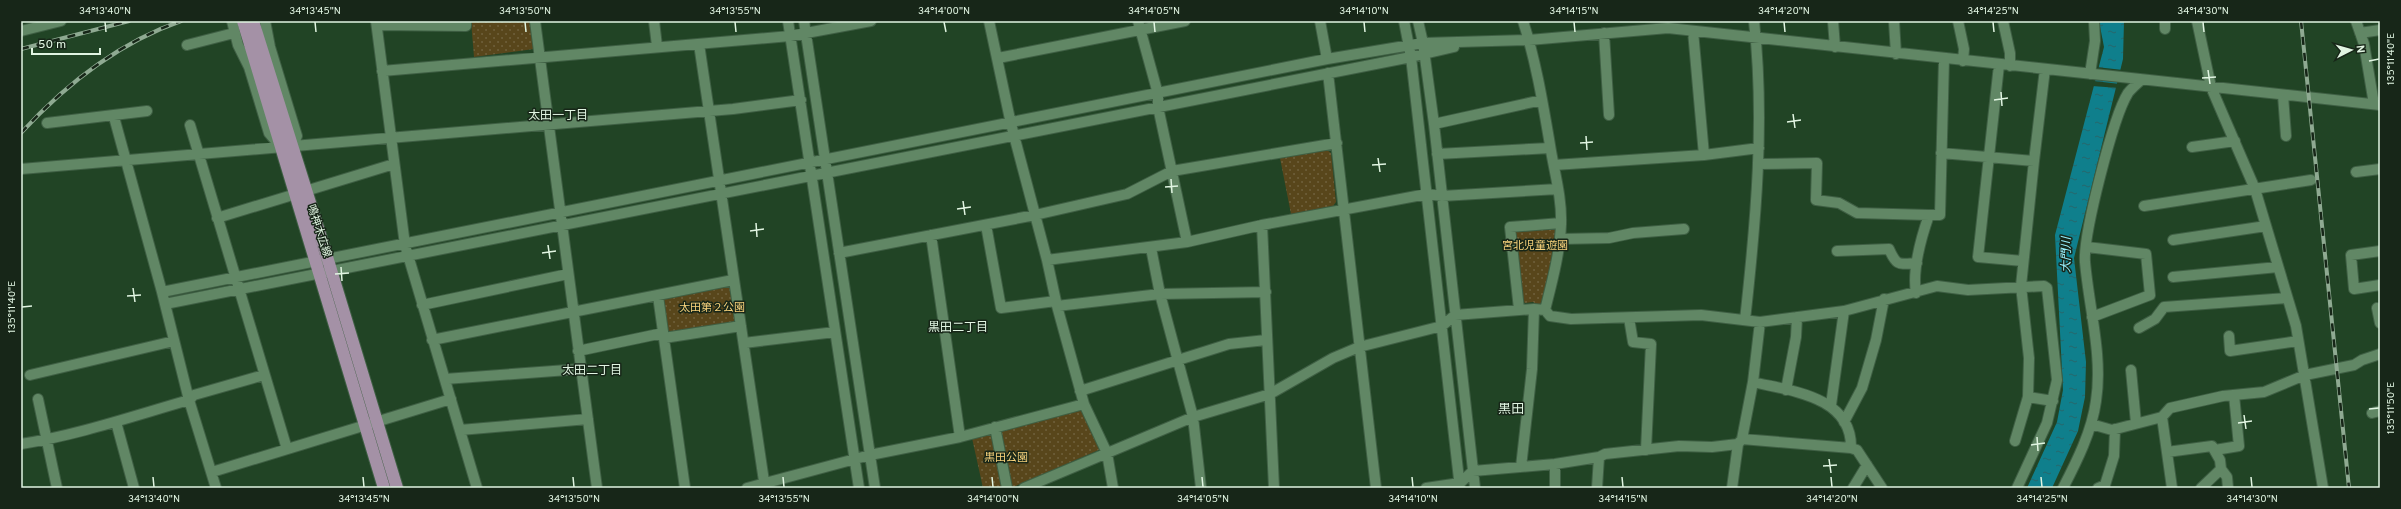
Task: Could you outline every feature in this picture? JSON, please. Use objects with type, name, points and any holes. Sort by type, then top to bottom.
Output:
[{"type":"main road","name":"鳴神木広線","points":[[244,21],[323,262],[371,424],[384,488]]},
{"type":"main road","name":"鳴神木広線","points":[[253,21],[286,146]]},
{"type":"main road","name":"鳴神木広線","points":[[371,424],[397,488]]},
{"type":"street","points":[[21,31],[61,21]]},
{"type":"street","points":[[232,21],[234,33],[249,67],[269,133],[286,146]]},
{"type":"street","points":[[266,21],[270,47],[297,136],[286,146]]},
{"type":"street","points":[[466,21],[466,26],[376,23],[405,245],[477,488]]},
{"type":"street","points":[[535,21],[597,488]]},
{"type":"street","points":[[654,21],[657,46]]},
{"type":"street","points":[[788,21],[856,460],[859,488]]},
{"type":"street","points":[[804,21],[875,488]]},
{"type":"street","points":[[382,71],[540,56],[790,36],[871,21]]},
{"type":"street","points":[[989,21],[1011,124],[1047,260],[1056,304],[1084,404],[1107,453],[1113,488]]},
{"type":"street","points":[[998,58],[1139,26],[1185,21]]},
{"type":"street","points":[[1320,21],[1327,60]]},
{"type":"street","points":[[1404,21],[1411,57],[1460,485]]},
{"type":"street","points":[[1418,21],[1425,54],[1434,124],[1475,488]]},
{"type":"street","points":[[1523,21],[1529,40],[1542,100],[1558,189],[1561,223],[1560,239],[1545,310]]},
{"type":"street","points":[[1745,320],[1755,233],[1759,148],[1756,38],[1754,21]]},
{"type":"street","points":[[1833,21],[1835,47]]},
{"type":"street","points":[[1894,21],[1896,54]]},
{"type":"street","points":[[1958,21],[1964,49],[1963,61]]},
{"type":"street","points":[[2003,21],[2010,53],[2010,66]]},
{"type":"street","points":[[2091,74],[2095,41],[2094,21]]},
{"type":"street","points":[[2197,21],[2212,87],[2255,189],[2287,298],[2305,375],[2323,488]]},
{"type":"street","points":[[162,292],[323,262],[1327,60],[1423,43],[1470,43],[1529,40],[1668,28],[1695,28],[1756,38],[1896,54],[2377,104],[2364,44],[2356,21]]},
{"type":"street","points":[[1139,26],[1158,94],[1158,107],[1186,242]]},
{"type":"street","points":[[1695,28],[1704,155]]},
{"type":"street","points":[[2360,33],[2380,30]]},
{"type":"street","points":[[187,45],[234,33]]},
{"type":"street","points":[[1604,33],[1609,115]]},
{"type":"street","points":[[166,304],[721,196],[1411,57],[1470,43]]},
{"type":"street","points":[[699,44],[764,486]]},
{"type":"street","points":[[1758,164],[1817,163],[1816,200],[1839,203],[1857,213],[1940,215],[1944,59]]},
{"type":"street","points":[[1999,65],[1978,257],[2023,262]]},
{"type":"street","points":[[2015,441],[2028,397],[2030,358],[2021,286],[2045,69]]},
{"type":"street","points":[[1328,73],[1376,488]]},
{"type":"street","points":[[2063,488],[2091,424],[2096,400],[2098,374],[2085,261],[2086,248],[2093,212],[2115,127],[2128,94],[2138,79]]},
{"type":"street","points":[[2283,95],[2286,136]]},
{"type":"street","points":[[21,169],[708,110],[733,110],[801,100]]},
{"type":"street","points":[[1434,124],[1542,100]]},
{"type":"street","points":[[47,123],[114,117],[146,111]]},
{"type":"street","points":[[114,117],[127,159],[166,304],[189,400],[216,488]]},
{"type":"street","points":[[190,125],[234,278],[287,449]]},
{"type":"street","points":[[2192,147],[2235,140]]},
{"type":"street","points":[[839,253],[1035,215],[1127,194],[1172,171],[1337,143]]},
{"type":"street","points":[[1437,154],[1550,148]]},
{"type":"street","points":[[1554,165],[1704,155],[1759,148]]},
{"type":"street","points":[[1941,153],[2034,161]]},
{"type":"street","points":[[217,218],[394,164]]},
{"type":"street","points":[[2356,172],[2380,169]]},
{"type":"street","points":[[2144,206],[2310,180]]},
{"type":"street","points":[[1047,260],[1151,248],[1186,242],[1262,225],[1427,194],[1442,196],[1558,189]]},
{"type":"street","points":[[1916,293],[1914,284],[1917,263],[1929,215]]},
{"type":"street","points":[[1519,309],[1510,227],[1561,223]]},
{"type":"street","points":[[986,225],[1001,308],[1160,294],[1266,292]]},
{"type":"street","points":[[1262,225],[1266,292],[1266,340],[1274,488]]},
{"type":"street","points":[[2173,240],[2266,226]]},
{"type":"street","points":[[1560,239],[1609,238],[1634,233],[1684,229]]},
{"type":"street","points":[[931,235],[960,436]]},
{"type":"street","points":[[1151,248],[1160,294],[1193,417],[1201,488]]},
{"type":"street","points":[[2086,248],[2146,254],[2150,295],[2092,317]]},
{"type":"street","points":[[1837,251],[1889,249],[1895,262],[1898,264],[1917,263]]},
{"type":"street","points":[[2380,251],[2351,256],[2354,289],[2380,284]]},
{"type":"street","points":[[2173,277],[2278,267]]},
{"type":"street","points":[[422,305],[568,274]]},
{"type":"street","points":[[432,340],[733,280]]},
{"type":"street","points":[[1030,487],[1193,417],[1270,394],[1333,358],[1359,347],[1442,326],[1455,315],[1534,309],[1545,310],[1550,316],[1571,319],[1701,315],[1760,322],[1844,311],[1884,299],[1916,293],[1937,286],[1968,290],[2021,286],[2047,288],[2056,380],[2053,401],[2048,423],[2017,488]]},
{"type":"street","points":[[658,296],[685,488]]},
{"type":"street","points":[[2139,328],[2155,319],[2164,307],[2287,298]]},
{"type":"street","points":[[1844,422],[1862,388],[1876,340],[1884,299]]},
{"type":"street","points":[[2377,308],[2380,323]]},
{"type":"street","points":[[1521,467],[1532,369],[1534,309]]},
{"type":"street","points":[[1831,405],[1844,311]]},
{"type":"street","points":[[1786,390],[1796,337],[1797,317]]},
{"type":"street","points":[[1629,318],[1633,342],[1651,344],[1646,450]]},
{"type":"street","points":[[1732,488],[1740,441],[1753,382],[1760,322]]},
{"type":"street","points":[[578,351],[663,336],[741,326]]},
{"type":"street","points":[[744,343],[835,332]]},
{"type":"street","points":[[2229,336],[2230,350],[2298,341]]},
{"type":"street","points":[[1080,391],[1229,344],[1266,340]]},
{"type":"street","points":[[30,375],[174,341]]},
{"type":"street","points":[[2091,424],[2115,429],[2162,417],[2170,408],[2234,395],[2264,392],[2305,375],[2354,365],[2362,360],[2380,354]]},
{"type":"street","points":[[445,379],[581,369]]},
{"type":"street","points":[[2131,370],[2136,423]]},
{"type":"street","points":[[21,444],[45,441],[116,422],[189,400],[194,395],[264,375]]},
{"type":"street","points":[[1753,382],[1807,394],[1831,405],[1844,422],[1852,438],[1851,448]]},
{"type":"street","points":[[2215,450],[2239,446],[2234,395]]},
{"type":"street","points":[[2028,397],[2053,401]]},
{"type":"street","points":[[38,399],[45,441],[57,488]]},
{"type":"street","points":[[212,472],[451,399]]},
{"type":"street","points":[[746,488],[764,486],[870,455],[960,436],[1084,404]]},
{"type":"street","points":[[2162,417],[2172,488]]},
{"type":"street","points":[[460,430],[588,419]]},
{"type":"street","points":[[116,422],[134,488]]},
{"type":"street","points":[[995,427],[1007,488]]},
{"type":"street","points":[[2098,488],[2105,485],[2114,456],[2115,429]]},
{"type":"street","points":[[1426,488],[1460,485],[1473,471],[1555,464],[1599,457],[1605,454],[1740,441],[1851,448],[1857,450],[1882,488]]},
{"type":"street","points":[[2167,452],[2212,446],[2220,460],[2221,469],[2226,477],[2228,488]]},
{"type":"street","points":[[1597,488],[1599,457]]},
{"type":"street","points":[[1555,464],[1556,488]]},
{"type":"street","points":[[1853,488],[1866,465]]},
{"type":"street","points":[[2201,488],[2221,469]]},
{"type":"green space","points":[[471,21],[530,21],[534,49],[474,57]]},
{"type":"green space","points":[[1327,150],[1331,153],[1336,202],[1333,206],[1291,214],[1280,158]]},
{"type":"green space","name":"宮北児童遊園","points":[[1558,227],[1544,302],[1538,305],[1533,302],[1525,303],[1522,300],[1514,232]]},
{"type":"green space","name":"太田第２公園","points":[[730,285],[738,324],[666,335],[661,298]]},
{"type":"green space","name":"黒田公園","points":[[1081,408],[1101,449],[1011,488],[983,488],[972,438]]},
{"type":"water","name":"大門川","points":[[2099,21],[2124,21],[2123,59],[2074,258],[2086,362],[2085,397],[2078,431],[2052,488],[2027,488],[2057,422],[2063,390],[2055,235],[2104,47]]},
{"type":"pier","points":[[2096,67],[2123,70],[2120,82],[2093,79]]},
{"type":"pier","points":[[2094,81],[2120,84],[2119,88],[2092,86]]},
{"type":"railway","points":[[21,49],[129,21]]},
{"type":"railway","points":[[21,133],[56,98],[94,67],[114,53],[136,41],[181,21]]},
{"type":"railway","points":[[2301,21],[2349,488]]},
{"type":"district","name":"太田一丁目","points":[[558,116]]},
{"type":"district","name":"黒田二丁目","points":[[958,328]]},
{"type":"district","name":"太田二丁目","points":[[592,371]]},
{"type":"district","name":"黒田","points":[[1511,410]]}]
